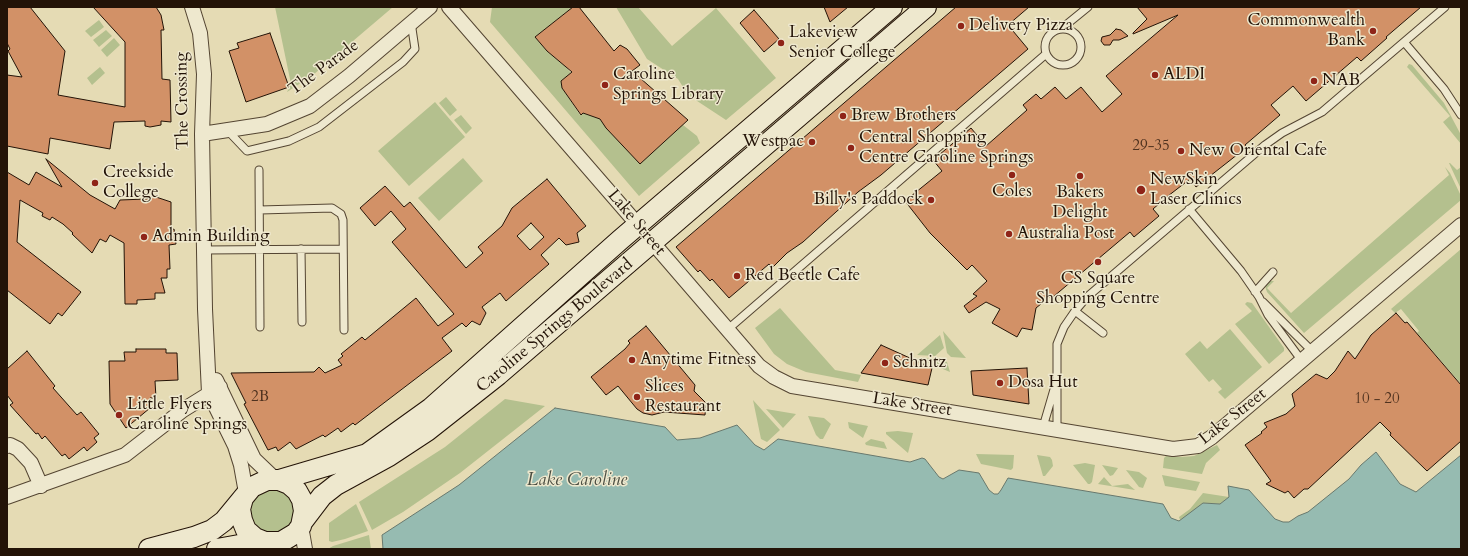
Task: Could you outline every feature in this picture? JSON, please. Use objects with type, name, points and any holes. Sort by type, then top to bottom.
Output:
[{"type":"main road","name":"Caroline Springs Boulevard","points":[[278,480],[366,454],[431,408],[638,225],[892,7]]},
{"type":"main road","name":"Caroline Springs Boulevard","points":[[302,523],[322,496],[336,485],[389,456],[462,404],[653,243],[926,7]]},
{"type":"main road","name":"Lake Street","points":[[638,225],[653,243]]},
{"type":"main road","points":[[149,549],[212,530],[224,521],[244,496],[259,482],[278,480],[289,484],[300,496],[304,511],[302,523],[289,539],[272,545],[250,543],[217,549]]},
{"type":"main road","points":[[244,496],[240,509],[246,530],[255,538],[272,545]]},
{"type":"street","name":"The Crossing","points":[[192,7],[200,33],[204,74],[202,134],[208,363],[214,390],[241,465],[244,496]]},
{"type":"street","name":"The Parade","points":[[202,134],[267,124],[310,106],[349,76],[430,7]]},
{"type":"street","name":"Lake Street","points":[[449,7],[638,225]]},
{"type":"street","name":"Lake Street","points":[[653,243],[759,366],[774,377],[792,386],[1173,449],[1198,446],[1212,437],[1461,225]]},
{"type":"street","name":"The Crossing","points":[[214,390],[254,459],[278,480]]},
{"type":"street","points":[[7,497],[41,486],[126,454],[183,410],[214,390]]},
{"type":"street","points":[[7,446],[18,449],[31,463],[41,486]]},
{"type":"street","points":[[302,523],[305,549]]},
{"type":"lane","points":[[1061,29],[1068,30],[1078,37],[1080,48],[1079,54],[1071,62],[1065,64],[1054,62],[1046,54],[1045,42],[1052,33],[1061,29],[1088,7]]},
{"type":"lane","points":[[1050,428],[1057,380],[1057,344],[1064,327],[1087,297],[1265,145],[1282,133],[1306,122],[1322,112],[1445,7]]},
{"type":"lane","points":[[228,131],[247,150],[289,141],[319,127],[397,67],[415,49],[411,22]]},
{"type":"lane","points":[[1404,42],[1444,89],[1461,115]]},
{"type":"lane","points":[[727,330],[1046,54]]},
{"type":"lane","points":[[259,170],[261,249],[260,327]]},
{"type":"lane","points":[[260,210],[332,208],[341,214],[343,220],[344,330]]},
{"type":"lane","points":[[1189,209],[1241,271],[1268,315],[1302,361]]},
{"type":"lane","points":[[301,249],[302,322]]},
{"type":"lane","points":[[204,250],[343,249]]},
{"type":"lane","points":[[1257,295],[1273,272]]},
{"type":"lane","points":[[1257,295],[1313,352]]},
{"type":"lane","points":[[1075,311],[1103,333]]},
{"type":"lane","points":[[1050,428],[1057,380]]},
{"type":"green space","points":[[275,7],[393,7],[313,75],[287,92],[291,84]]},
{"type":"green space","points":[[492,7],[573,7],[535,37],[547,51],[571,73],[561,81],[562,88],[580,115],[583,113],[600,119],[613,134],[683,125],[697,136],[700,143],[639,196],[490,22]]},
{"type":"green space","points":[[616,7],[638,7],[672,46],[716,8],[776,78],[726,120],[688,95],[678,79],[647,59]]},
{"type":"green space","points":[[99,20],[104,27],[91,37],[85,31]]},
{"type":"green space","points":[[106,30],[112,36],[99,47],[93,40]]},
{"type":"green space","points":[[114,38],[120,45],[107,57],[101,50]]},
{"type":"green space","points":[[1409,64],[1412,65],[1444,103],[1461,135],[1461,144],[1443,122],[1450,116],[1407,67]]},
{"type":"green space","points":[[100,67],[105,73],[92,85],[87,78]]},
{"type":"green space","points":[[446,97],[457,110],[450,116],[439,103]]},
{"type":"green space","points":[[435,102],[465,137],[409,186],[378,151]]},
{"type":"green space","points":[[461,115],[472,128],[466,134],[454,120]]},
{"type":"green space","points":[[463,158],[483,181],[439,221],[418,198]]},
{"type":"green space","points":[[1449,163],[1457,170],[1461,167],[1461,189]]},
{"type":"green space","points":[[1445,167],[1450,173],[1461,196],[1461,200],[1304,333],[1267,292],[1265,286],[1270,281],[1274,281],[1267,288],[1291,313],[1449,175]]},
{"type":"green space","points":[[1461,249],[1461,384],[1417,333],[1419,331],[1401,309],[1395,313],[1391,309]]},
{"type":"green space","points":[[1247,302],[1252,303],[1284,348],[1284,351],[1269,364],[1235,324],[1252,311],[1245,304]]},
{"type":"green space","points":[[780,308],[835,370],[861,375],[858,382],[806,372],[787,364],[774,354],[755,328]]},
{"type":"green space","points":[[1230,329],[1262,367],[1225,399],[1218,392],[1222,389],[1213,379],[1209,382],[1185,354],[1200,341],[1207,349]]},
{"type":"green space","points":[[943,331],[966,358],[951,357],[947,353]]},
{"type":"green space","points":[[940,335],[944,348],[935,356],[917,355]]},
{"type":"green space","points":[[917,358],[941,359],[947,362],[950,372]]},
{"type":"green space","points":[[505,399],[545,406],[460,473],[403,512],[372,530],[359,502],[445,447]]},
{"type":"green space","points":[[753,400],[780,430],[767,442],[761,439]]},
{"type":"green space","points":[[766,409],[796,414],[783,428]]},
{"type":"green space","points":[[808,416],[824,418],[831,424],[823,439],[820,439],[816,435]]},
{"type":"green space","points":[[848,422],[868,426],[863,438],[849,428]]},
{"type":"green space","points":[[898,431],[913,433],[908,453],[886,434],[886,432]]},
{"type":"green space","points":[[871,439],[884,442],[887,449],[866,445],[865,443]]},
{"type":"green space","points":[[1217,445],[1220,450],[1206,463],[1202,474],[1163,468],[1164,458],[1166,456],[1194,456]]},
{"type":"green space","points":[[976,454],[1014,455],[1013,468],[1011,470],[981,464]]},
{"type":"green space","points":[[1037,455],[1050,457],[1052,460],[1053,466],[1045,476],[1043,476]]},
{"type":"green space","points":[[1085,463],[1095,465],[1092,482],[1090,484],[1088,484],[1073,465]]},
{"type":"green space","points":[[1102,465],[1118,468],[1113,475],[1110,476]]},
{"type":"green space","points":[[1126,470],[1139,472],[1147,478],[1143,488],[1139,487]]},
{"type":"green space","points":[[1162,475],[1200,482],[1196,491],[1165,486]]},
{"type":"green space","points":[[1104,477],[1112,486],[1128,484],[1135,490],[1098,484]]},
{"type":"green space","points":[[273,489],[285,493],[291,499],[295,511],[291,523],[285,529],[273,533],[261,529],[255,523],[251,511],[255,499],[261,493]]},
{"type":"green space","points":[[1203,493],[1229,497],[1220,504],[1203,503],[1189,515],[1180,520],[1179,517],[1190,509]]},
{"type":"green space","points":[[356,504],[368,531],[345,539],[332,542],[329,541],[329,523]]},
{"type":"green space","points":[[369,535],[371,549],[328,549],[333,546]]},
{"type":"water","name":"Lake Caroline","points":[[555,408],[665,427],[677,440],[700,438],[737,425],[755,445],[764,450],[778,439],[910,462],[922,458],[925,459],[939,477],[943,479],[959,470],[979,473],[989,490],[994,494],[998,494],[1008,478],[1163,504],[1171,518],[1179,521],[1203,503],[1220,504],[1229,497],[1228,486],[1249,490],[1275,519],[1283,522],[1289,522],[1308,512],[1349,479],[1361,465],[1376,452],[1400,484],[1416,492],[1461,455],[1461,549],[383,549],[382,535],[459,485]]},
{"type":"building","points":[[7,7],[30,7],[65,51],[58,95],[125,107],[125,42],[93,7],[156,7],[161,15],[164,30],[161,30],[162,79],[170,80],[171,122],[161,121],[161,125],[150,127],[145,126],[145,121],[114,122],[110,149],[50,138],[48,154],[7,146],[7,75],[22,77],[8,51],[10,49],[7,43]]},
{"type":"building","name":"Caroline Springs Library","points":[[573,7],[579,7],[614,51],[620,45],[627,49],[640,65],[632,71],[688,120],[640,164],[606,128],[600,119],[583,113],[581,115],[562,88],[561,81],[572,72],[547,51],[535,37]]},
{"type":"building","points":[[824,7],[848,7],[830,22]]},
{"type":"building","name":"Central Shopping Centre Caroline Springs","points":[[956,7],[1029,7],[1008,25],[1028,49],[881,175],[858,192],[803,242],[787,253],[772,268],[769,264],[729,298],[712,279],[710,281],[700,270],[698,272],[676,247]]},
{"type":"building","name":"CS Square Shopping Centre","points":[[1137,7],[1421,7],[1361,61],[1357,57],[1306,101],[1293,86],[1271,105],[1280,115],[1245,145],[1247,147],[1196,187],[1190,179],[1168,196],[1153,209],[1159,216],[1134,237],[1130,232],[1053,297],[1052,295],[1036,308],[1032,330],[1022,328],[1017,337],[992,323],[1000,309],[986,302],[969,313],[964,306],[977,296],[973,294],[987,281],[972,265],[967,270],[930,233],[905,201],[942,171],[933,160],[971,128],[986,146],[1027,110],[1023,105],[1036,94],[1041,99],[1055,87],[1066,99],[1081,87],[1102,112],[1122,94],[1106,76],[1178,15],[1133,34],[1147,19]]},
{"type":"building","points":[[754,10],[779,39],[764,52],[740,23]]},
{"type":"building","points":[[1116,29],[1121,30],[1128,36],[1119,40],[1113,40],[1110,45],[1104,45],[1101,41],[1102,37],[1110,35]]},
{"type":"building","points":[[270,33],[289,87],[246,102],[229,51],[239,48],[237,43]]},
{"type":"building","name":"Admin Building","points":[[46,159],[90,195],[115,209],[120,200],[146,199],[153,196],[171,202],[171,230],[174,229],[176,244],[169,245],[170,269],[167,269],[167,278],[161,278],[165,293],[155,293],[155,299],[137,300],[137,304],[125,304],[124,243],[110,235],[106,242],[100,239],[92,253],[63,224],[52,217],[50,220],[42,216],[43,213],[20,200],[17,242],[81,292],[62,316],[58,313],[50,324],[7,290],[7,172],[29,185],[36,172],[62,187]]},
{"type":"building","points":[[547,179],[586,226],[577,233],[579,242],[566,245],[559,238],[541,255],[549,264],[506,301],[500,293],[482,307],[486,313],[480,325],[472,321],[466,327],[462,323],[442,338],[452,351],[355,425],[353,423],[341,432],[338,428],[325,437],[323,435],[296,449],[290,442],[278,451],[276,447],[268,450],[244,404],[246,403],[231,373],[314,372],[319,367],[325,373],[342,365],[338,360],[343,356],[341,354],[362,337],[365,340],[416,298],[438,326],[454,314],[392,242],[406,229],[391,211],[375,226],[360,208],[385,186],[404,207],[410,202],[466,268],[483,253],[478,247],[502,226],[512,208]],"holes":[[[531,223],[544,237],[530,250],[517,236]]]},
{"type":"building","points":[[1396,313],[1405,323],[1407,322],[1461,385],[1461,441],[1427,471],[1390,435],[1391,433],[1380,422],[1308,489],[1304,489],[1294,498],[1288,491],[1285,493],[1266,484],[1271,481],[1245,445],[1262,433],[1261,432],[1267,427],[1264,423],[1286,414],[1295,406],[1292,394],[1316,374],[1327,379],[1335,371],[1348,351],[1355,359],[1371,335]]},
{"type":"building","points":[[646,326],[695,385],[694,391],[706,403],[705,415],[664,412],[652,415],[643,413],[637,409],[618,386],[606,395],[591,377],[625,349],[630,343],[628,341]]},
{"type":"building","points":[[881,345],[932,368],[928,385],[861,373]]},
{"type":"building","points":[[136,349],[166,349],[166,353],[177,353],[178,380],[155,381],[156,398],[150,398],[150,408],[126,428],[110,404],[109,361],[125,361],[124,352],[136,352]]},
{"type":"building","points":[[27,351],[55,386],[53,388],[77,415],[81,412],[99,434],[94,438],[97,442],[87,451],[84,447],[69,459],[65,454],[62,456],[45,436],[42,439],[38,433],[36,434],[10,405],[13,403],[7,395],[7,369]]},
{"type":"building","name":"Dosa Hut","points":[[1027,368],[1029,404],[973,395],[971,371]]},
{"type":"place","name":"Delivery Pizza","points":[[961,26]]},
{"type":"place","name":"Commonwealth Bank","points":[[1373,31]]},
{"type":"place","name":"Lakeview Senior College","points":[[781,43]]},
{"type":"place","name":"ALDI","points":[[1155,75]]},
{"type":"place","name":"NAB","points":[[1314,81]]},
{"type":"place","name":"Caroline Springs Library","points":[[605,85]]},
{"type":"place","name":"Brew Brothers","points":[[843,116]]},
{"type":"place","name":"Westpac","points":[[812,142]]},
{"type":"place","name":"Central Shopping Centre Caroline Springs","points":[[851,148]]},
{"type":"place","name":"New Oriental Cafe","points":[[1181,151]]},
{"type":"place","name":"Coles","points":[[1012,175]]},
{"type":"place","name":"Bakers Delight","points":[[1080,176]]},
{"type":"place","name":"Creekside College","points":[[95,183]]},
{"type":"place","name":"NewSkin Laser Clinics","points":[[1141,190]]},
{"type":"place","name":"Billy's Paddock","points":[[931,200]]},
{"type":"place","name":"Australia Post","points":[[1009,234]]},
{"type":"place","name":"Admin Building","points":[[144,237]]},
{"type":"place","name":"CS Square Shopping Centre","points":[[1098,262]]},
{"type":"place","name":"Red Beetle Cafe","points":[[737,276]]},
{"type":"place","name":"Anytime Fitness","points":[[632,360]]},
{"type":"place","name":"Schnitz","points":[[885,363]]},
{"type":"place","name":"Dosa Hut","points":[[1000,383]]},
{"type":"place","name":"Slices Restaurant","points":[[637,397]]},
{"type":"place","name":"Little Flyers Caroline Springs","points":[[119,415]]}]
